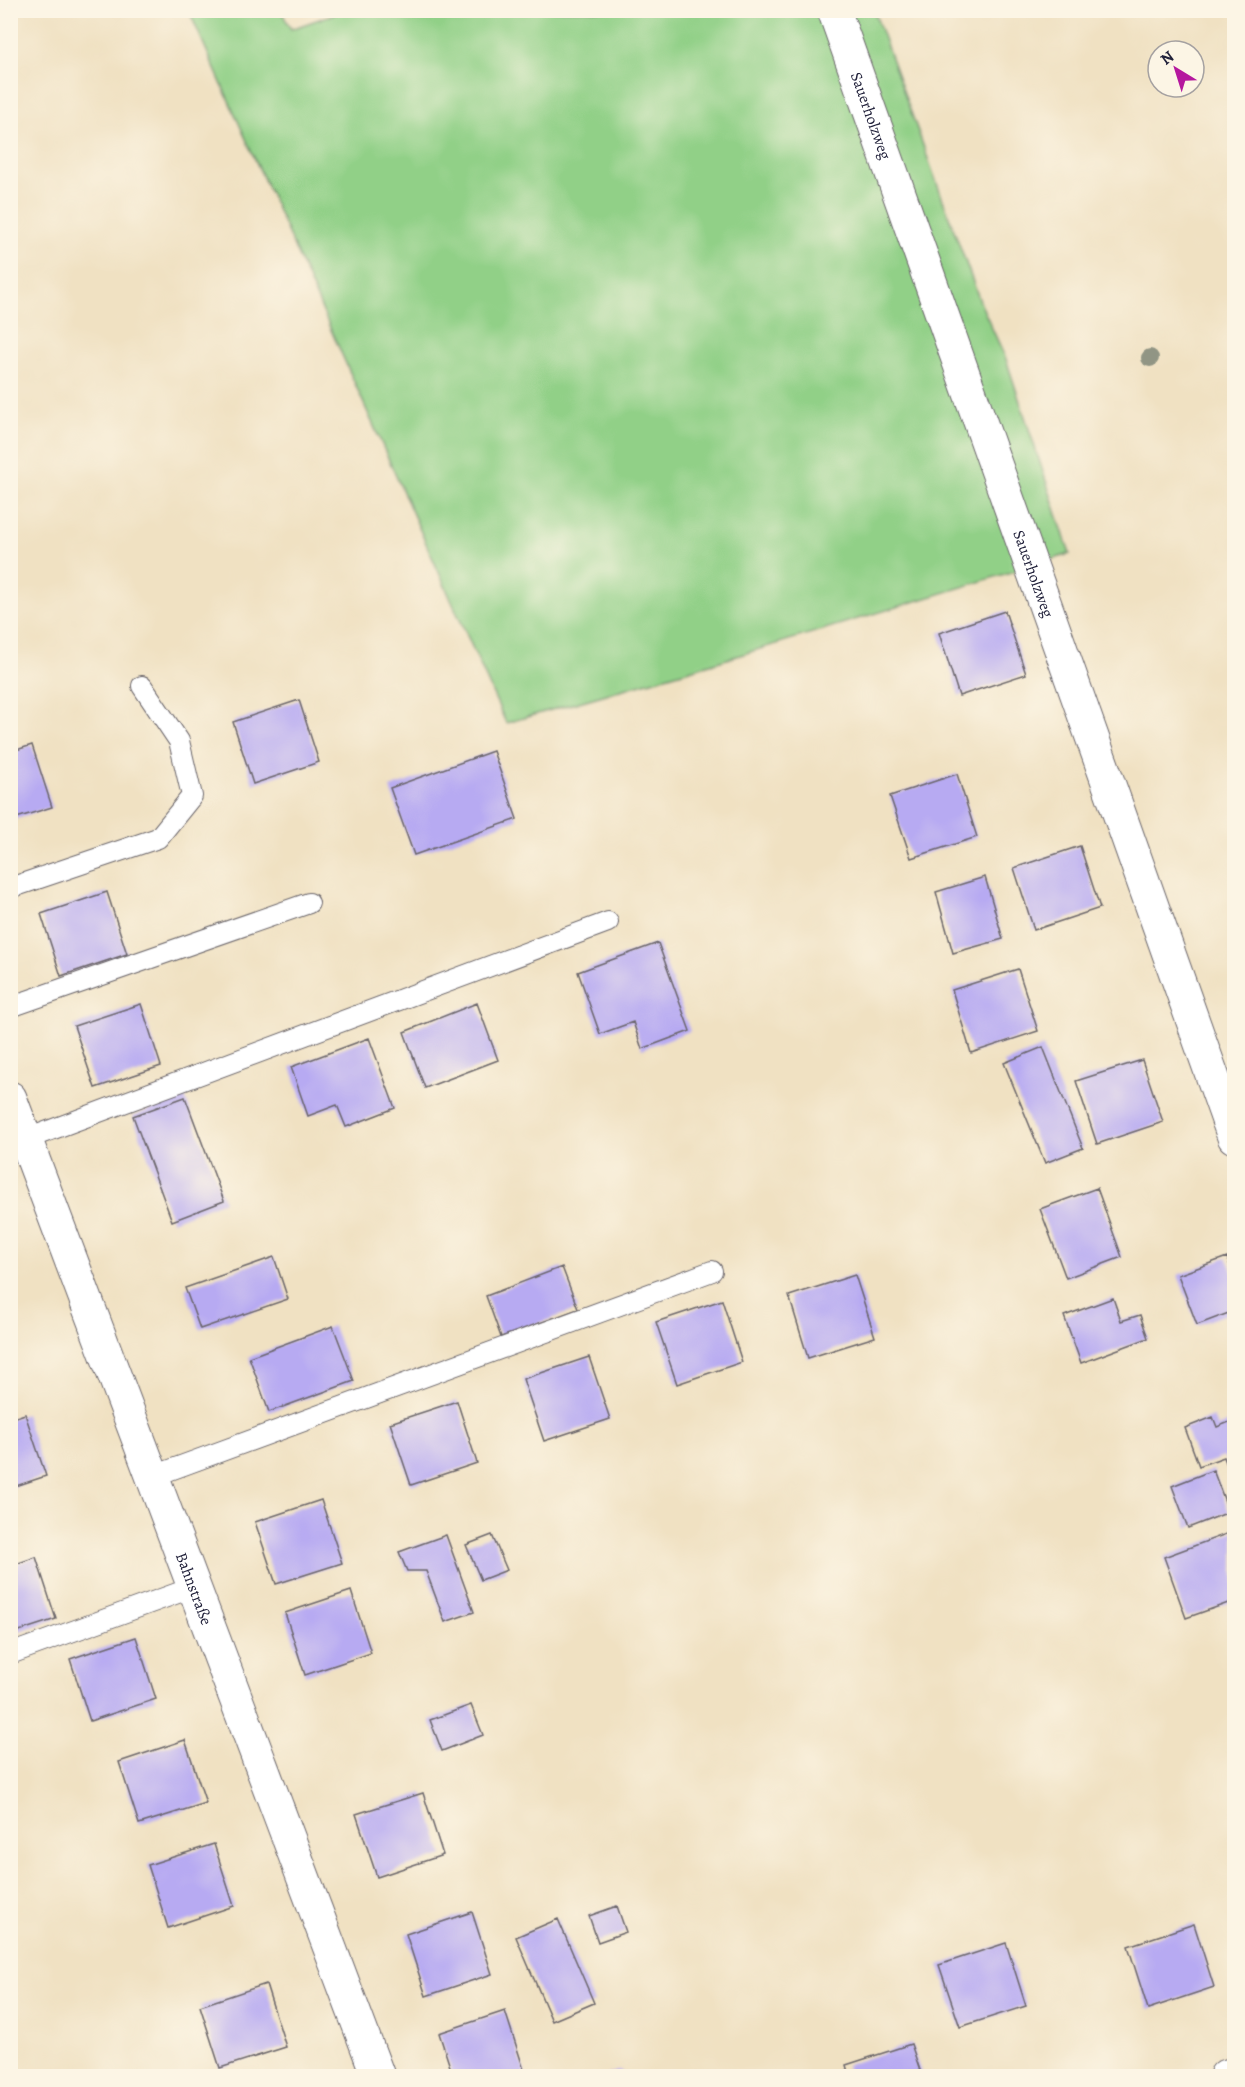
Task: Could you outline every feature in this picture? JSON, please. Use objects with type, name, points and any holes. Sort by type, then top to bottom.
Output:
[{"type":"street","name":"Sauerholzweg","points":[[834,10],[1234,1137]]},
{"type":"street","name":"Bahnstraße","points":[[10,1098],[18,1142],[194,1587],[378,2076]]},
{"type":"street","points":[[1226,2076],[1234,2074]]},
{"type":"lane","points":[[10,888],[158,838],[192,796],[179,741],[142,686]]},
{"type":"lane","points":[[10,1007],[309,903]]},
{"type":"lane","points":[[18,1142],[608,922]]},
{"type":"lane","points":[[151,1477],[712,1271]]},
{"type":"lane","points":[[10,1654],[194,1587]]},
{"type":"green space","points":[[345,10],[874,11],[981,304],[1006,359],[1070,554],[714,663],[506,723],[189,11],[281,11],[291,29]]},
{"type":"building","points":[[1005,611],[1026,674],[959,696],[939,633]]},
{"type":"building","points":[[299,700],[319,762],[253,784],[233,722]]},
{"type":"building","points":[[32,745],[52,807],[10,820],[10,752]]},
{"type":"building","points":[[493,751],[517,819],[414,855],[390,788]]},
{"type":"building","points":[[957,774],[977,837],[911,858],[890,796]]},
{"type":"building","points":[[1080,846],[1100,908],[1034,930],[1014,868]]},
{"type":"building","points":[[985,877],[1003,939],[953,953],[936,892]]},
{"type":"building","points":[[107,892],[127,954],[61,976],[41,914]]},
{"type":"building","points":[[658,943],[690,1031],[642,1049],[633,1022],[600,1034],[578,972]]},
{"type":"building","points":[[1018,969],[1038,1031],[971,1053],[952,990]]},
{"type":"building","points":[[477,1003],[498,1060],[425,1088],[404,1032]]},
{"type":"building","points":[[141,1004],[161,1066],[95,1088],[74,1026]]},
{"type":"building","points":[[369,1038],[395,1108],[346,1127],[337,1105],[308,1116],[291,1067]]},
{"type":"building","points":[[1043,1047],[1083,1148],[1045,1163],[1004,1063]]},
{"type":"building","points":[[1142,1060],[1163,1122],[1097,1144],[1076,1081]]},
{"type":"building","points":[[185,1097],[224,1201],[172,1221],[133,1116]]},
{"type":"building","points":[[1097,1188],[1122,1257],[1066,1278],[1040,1209]]},
{"type":"building","points":[[274,1257],[288,1299],[200,1329],[185,1288]]},
{"type":"building","points":[[1227,1257],[1234,1277],[1234,1311],[1197,1325],[1178,1275]]},
{"type":"building","points":[[562,1267],[578,1309],[501,1337],[486,1296]]},
{"type":"building","points":[[855,1275],[875,1337],[808,1358],[789,1296]]},
{"type":"building","points":[[1113,1298],[1121,1321],[1140,1315],[1148,1338],[1081,1363],[1064,1316]]},
{"type":"building","points":[[722,1300],[742,1362],[677,1384],[656,1322]]},
{"type":"building","points":[[333,1326],[354,1381],[269,1412],[249,1357]]},
{"type":"building","points":[[589,1357],[610,1419],[544,1441],[523,1379]]},
{"type":"building","points":[[457,1401],[477,1463],[411,1485],[390,1423]]},
{"type":"building","points":[[25,1414],[46,1476],[10,1488],[10,1419]]},
{"type":"building","points":[[1213,1417],[1217,1427],[1234,1420],[1234,1484],[1224,1457],[1199,1466],[1185,1428]]},
{"type":"building","points":[[1213,1470],[1229,1512],[1188,1528],[1172,1486]]},
{"type":"building","points":[[321,1500],[342,1563],[276,1584],[255,1522]]},
{"type":"building","points":[[1234,1531],[1234,1601],[1186,1618],[1164,1557]]},
{"type":"building","points":[[446,1535],[474,1612],[445,1622],[426,1571],[407,1571],[399,1552]]},
{"type":"building","points":[[492,1535],[507,1570],[481,1580],[466,1545]]},
{"type":"building","points":[[36,1557],[56,1619],[10,1634],[10,1566]]},
{"type":"building","points":[[351,1591],[371,1653],[305,1675],[285,1613]]},
{"type":"building","points":[[136,1637],[156,1699],[90,1721],[70,1659]]},
{"type":"building","points":[[471,1705],[483,1735],[442,1751],[430,1720]]},
{"type":"building","points":[[185,1740],[206,1803],[139,1824],[119,1762]]},
{"type":"building","points":[[423,1793],[443,1855],[377,1877],[356,1814]]},
{"type":"building","points":[[214,1844],[234,1906],[168,1928],[148,1865]]},
{"type":"building","points":[[617,1906],[626,1932],[598,1942],[589,1916]]},
{"type":"building","points":[[472,1912],[492,1974],[426,1996],[406,1934]]},
{"type":"building","points":[[558,1919],[594,2003],[552,2021],[516,1937]]},
{"type":"building","points":[[1194,1924],[1214,1987],[1148,2009],[1128,1946]]},
{"type":"building","points":[[1006,1943],[1026,2006],[960,2027],[939,1965]]},
{"type":"building","points":[[266,1984],[286,2047],[220,2068],[200,2006]]},
{"type":"building","points":[[505,2011],[525,2073],[515,2076],[453,2076],[439,2033]]},
{"type":"building","points":[[911,2044],[922,2076],[849,2076],[846,2065]]},
{"type":"building","points":[[620,2070],[623,2076],[605,2076]]}]
